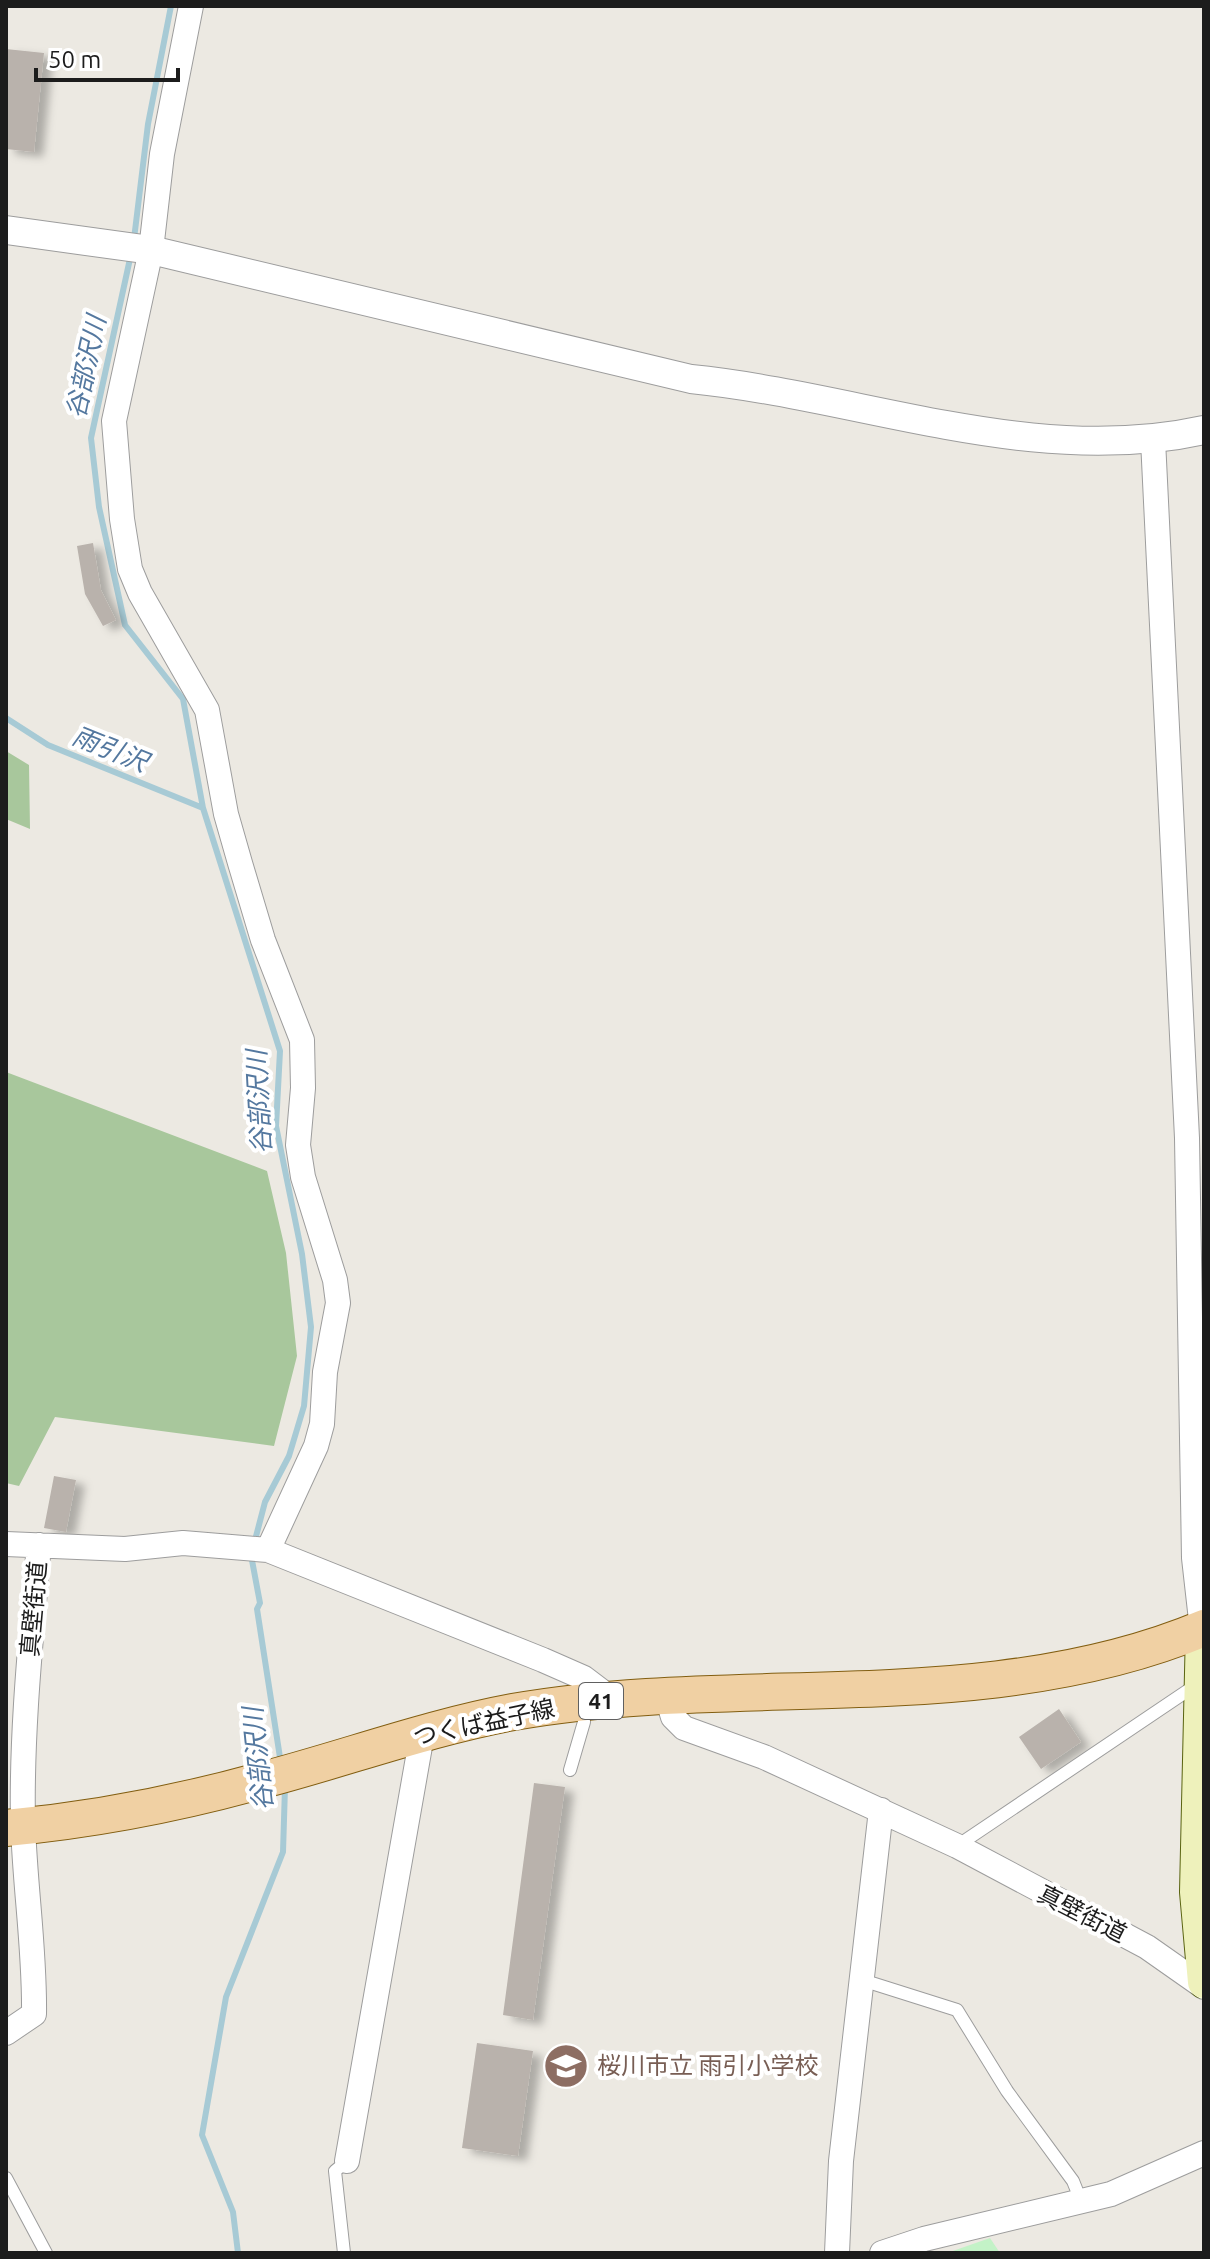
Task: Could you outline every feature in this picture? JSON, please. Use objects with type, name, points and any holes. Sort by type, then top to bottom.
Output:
[{"type":"main road","points":[[1203,1628],[1196,1892],[1204,1985]]},
{"type":"main road","name":"つくば益子線","points":[[15,1828],[181,1801],[514,1712],[667,1697],[912,1686],[1026,1675],[1126,1654],[1203,1628]]},
{"type":"street","points":[[191,6],[162,154],[151,250],[114,421],[122,519],[130,569],[151,615],[201,694],[207,710],[226,814],[240,863],[263,940],[302,1040],[303,1088],[298,1145],[303,1177],[335,1280],[338,1303],[316,1446],[257,1548]]},
{"type":"street","points":[[6,230],[151,250],[691,379],[741,384],[947,425],[1045,440],[1153,440],[1204,430]]},
{"type":"street","points":[[1153,440],[1187,1138],[1194,1558],[1203,1628]]},
{"type":"street","name":"真壁街道","points":[[6,2033],[34,2014],[35,1975],[15,1828],[39,1545],[125,1549],[183,1543],[257,1548],[584,1678],[598,1702]]},
{"type":"street","points":[[6,1544],[39,1545]]},
{"type":"street","points":[[667,1697],[673,1717],[684,1728],[764,1757],[881,1810],[841,2161],[837,2253]]},
{"type":"street","points":[[347,2161],[422,1735]]},
{"type":"street","name":"真壁街道","points":[[881,1810],[957,1846],[1147,1947],[1204,1985]]},
{"type":"street","points":[[882,2253],[1134,2187],[1204,2153]]},
{"type":"lane","points":[[957,1846],[1202,1681]]},
{"type":"lane","points":[[570,1770],[584,1722],[598,1702]]},
{"type":"lane","points":[[862,1980],[957,2010],[1007,2091],[1073,2181],[1081,2201]]},
{"type":"lane","points":[[344,2253],[335,2171],[347,2161]]},
{"type":"lane","points":[[6,2178],[46,2253]]},
{"type":"green space","points":[[6,751],[29,765],[30,829],[6,819]]},
{"type":"green space","points":[[6,1072],[267,1171],[286,1253],[297,1356],[274,1446],[55,1417],[19,1486],[6,1483]]},
{"type":"green space","points":[[990,2238],[1000,2253],[947,2253]]},
{"type":"building","points":[[6,49],[44,53],[34,152],[6,149]]},
{"type":"building","points":[[93,543],[101,590],[116,620],[103,626],[85,594],[77,546]]},
{"type":"building","points":[[54,1476],[76,1480],[66,1532],[44,1528]]},
{"type":"building","points":[[1059,1709],[1081,1742],[1041,1769],[1019,1737]]},
{"type":"building","points":[[534,1783],[565,1787],[533,2020],[503,2015]]},
{"type":"building","points":[[477,2043],[533,2051],[518,2156],[462,2148]]},
{"type":"waterway","name":"谷部沢川","points":[[134,239],[148,124],[171,6]]},
{"type":"waterway","name":"谷部沢川","points":[[131,254],[91,438],[99,507],[125,625],[183,699],[203,808],[280,1051],[276,1126],[302,1254],[311,1327],[304,1406],[289,1456],[265,1502],[254,1544]]},
{"type":"waterway","name":"雨引沢","points":[[6,718],[48,745],[203,808]]},
{"type":"waterway","name":"谷部沢川","points":[[251,1555],[281,1764]]},
{"type":"waterway","name":"谷部沢川","points":[[238,2253],[233,2212],[202,2135],[226,1997],[283,1852],[285,1787]]},
{"type":"place","name":"桜川市立 雨引小学校","points":[[566,2066]]}]
